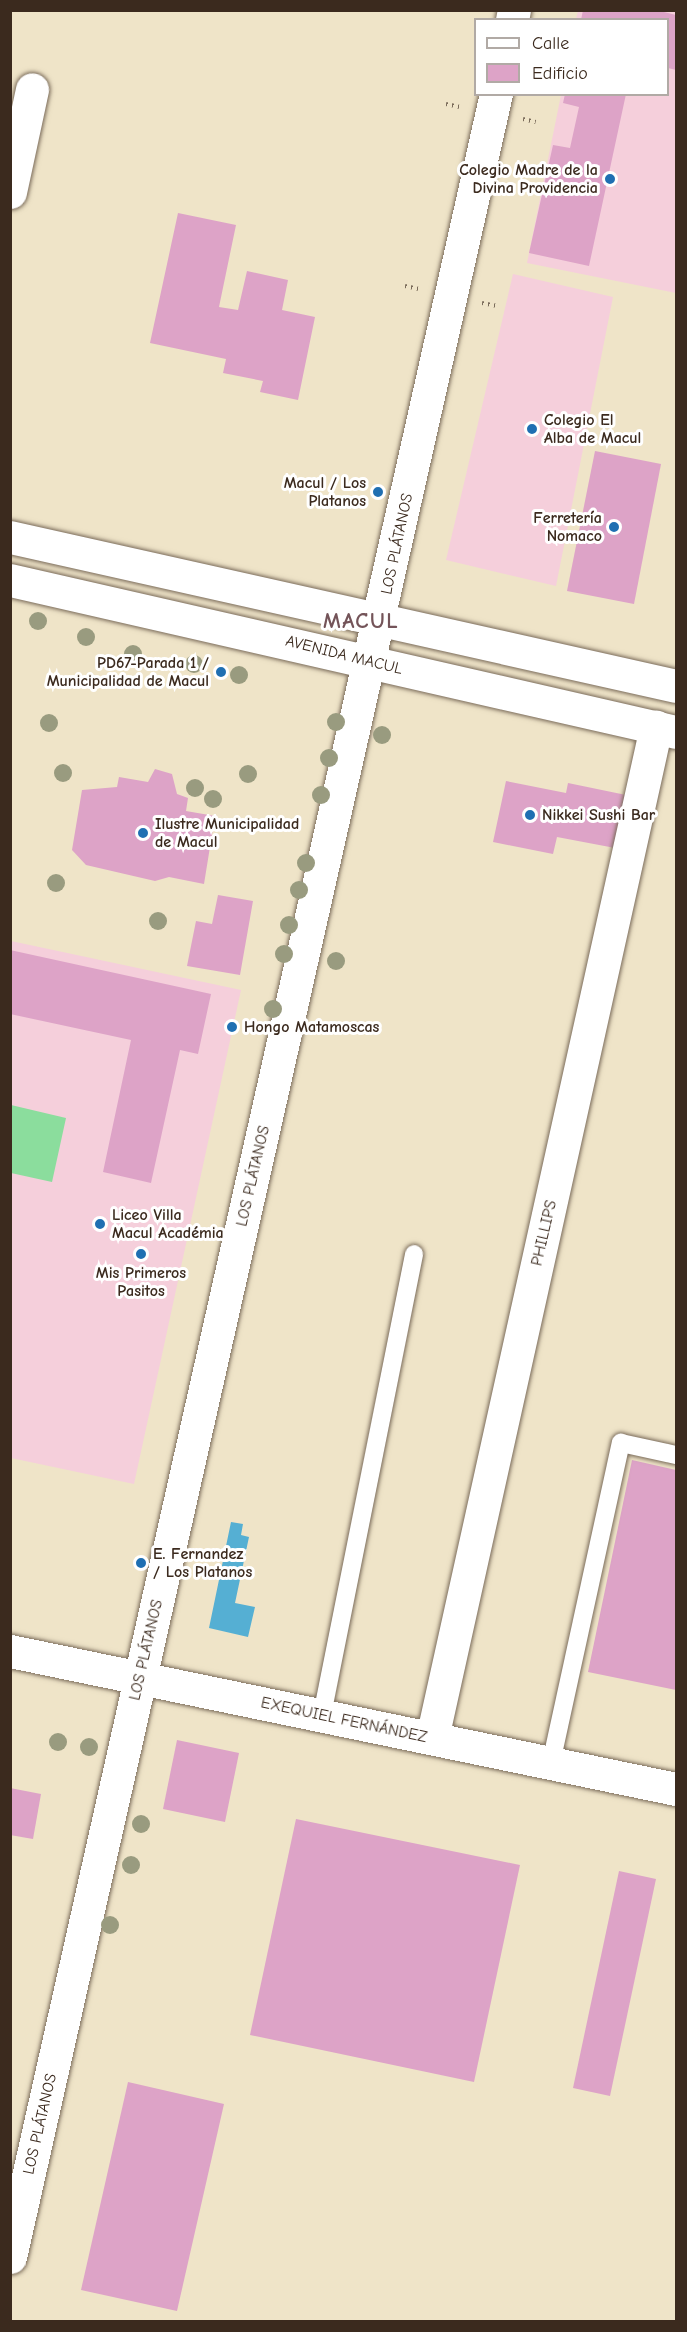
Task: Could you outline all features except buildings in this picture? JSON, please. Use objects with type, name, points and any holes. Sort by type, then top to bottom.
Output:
[{"type":"street","points":[[10,192],[32,89]]},
{"type":"street","name":"LOS PLÁTANOS","points":[[10,2257],[496,96]]},
{"type":"street","points":[[10,537],[676,686]]},
{"type":"street","name":"AVENIDA MACUL","points":[[10,580],[666,729]]},
{"type":"street","name":"PHILLIPS","points":[[432,1738],[666,729]]},
{"type":"street","name":"EXEQUIEL FERNÁNDEZ","points":[[10,1651],[676,1789]]},
{"type":"lane","points":[[322,1716],[414,1254]]},
{"type":"lane","points":[[551,1763],[621,1443],[676,1455]]},
{"type":"shaded area","name":"Colegio Madre de la Divina Providencia","points":[[578,11],[676,11],[676,293],[527,263],[561,96],[669,96],[669,18],[576,18]]},
{"type":"shaded area","name":"Colegio El Alba de Macul","points":[[513,274],[613,297],[556,586],[446,560]]},
{"type":"shaded area","name":"Liceo Villa Macul Académia","points":[[11,941],[241,990],[134,1484],[11,1458]]},
{"type":"green space","points":[[11,1105],[66,1118],[52,1182],[11,1173]]},
{"type":"water","points":[[231,1522],[243,1524],[241,1535],[249,1537],[235,1603],[255,1607],[248,1637],[209,1628]]},
{"type":"place","name":"Colegio Madre de la Divina Providencia","points":[[610,179]]},
{"type":"place","name":"Colegio El Alba de Macul","points":[[532,429]]},
{"type":"place","name":"Macul / Los Platanos","points":[[378,492]]},
{"type":"place","name":"Ferretería Nomaco","points":[[614,527]]},
{"type":"place","name":"PD67-Parada 1 / Municipalidad de Macul","points":[[221,672]]},
{"type":"place","name":"Nikkei Sushi Bar","points":[[530,815]]},
{"type":"place","name":"Ilustre Municipalidad de Macul","points":[[143,833]]},
{"type":"place","name":"Hongo Matamoscas","points":[[232,1027]]},
{"type":"place","name":"Liceo Villa Macul Académia","points":[[100,1224]]},
{"type":"place","name":"Mis Primeros Pasitos","points":[[141,1254]]},
{"type":"place","name":"E. Fernandez / Los Platanos","points":[[141,1563]]},
{"type":"district","name":"MACUL","points":[[361,622]]}]
